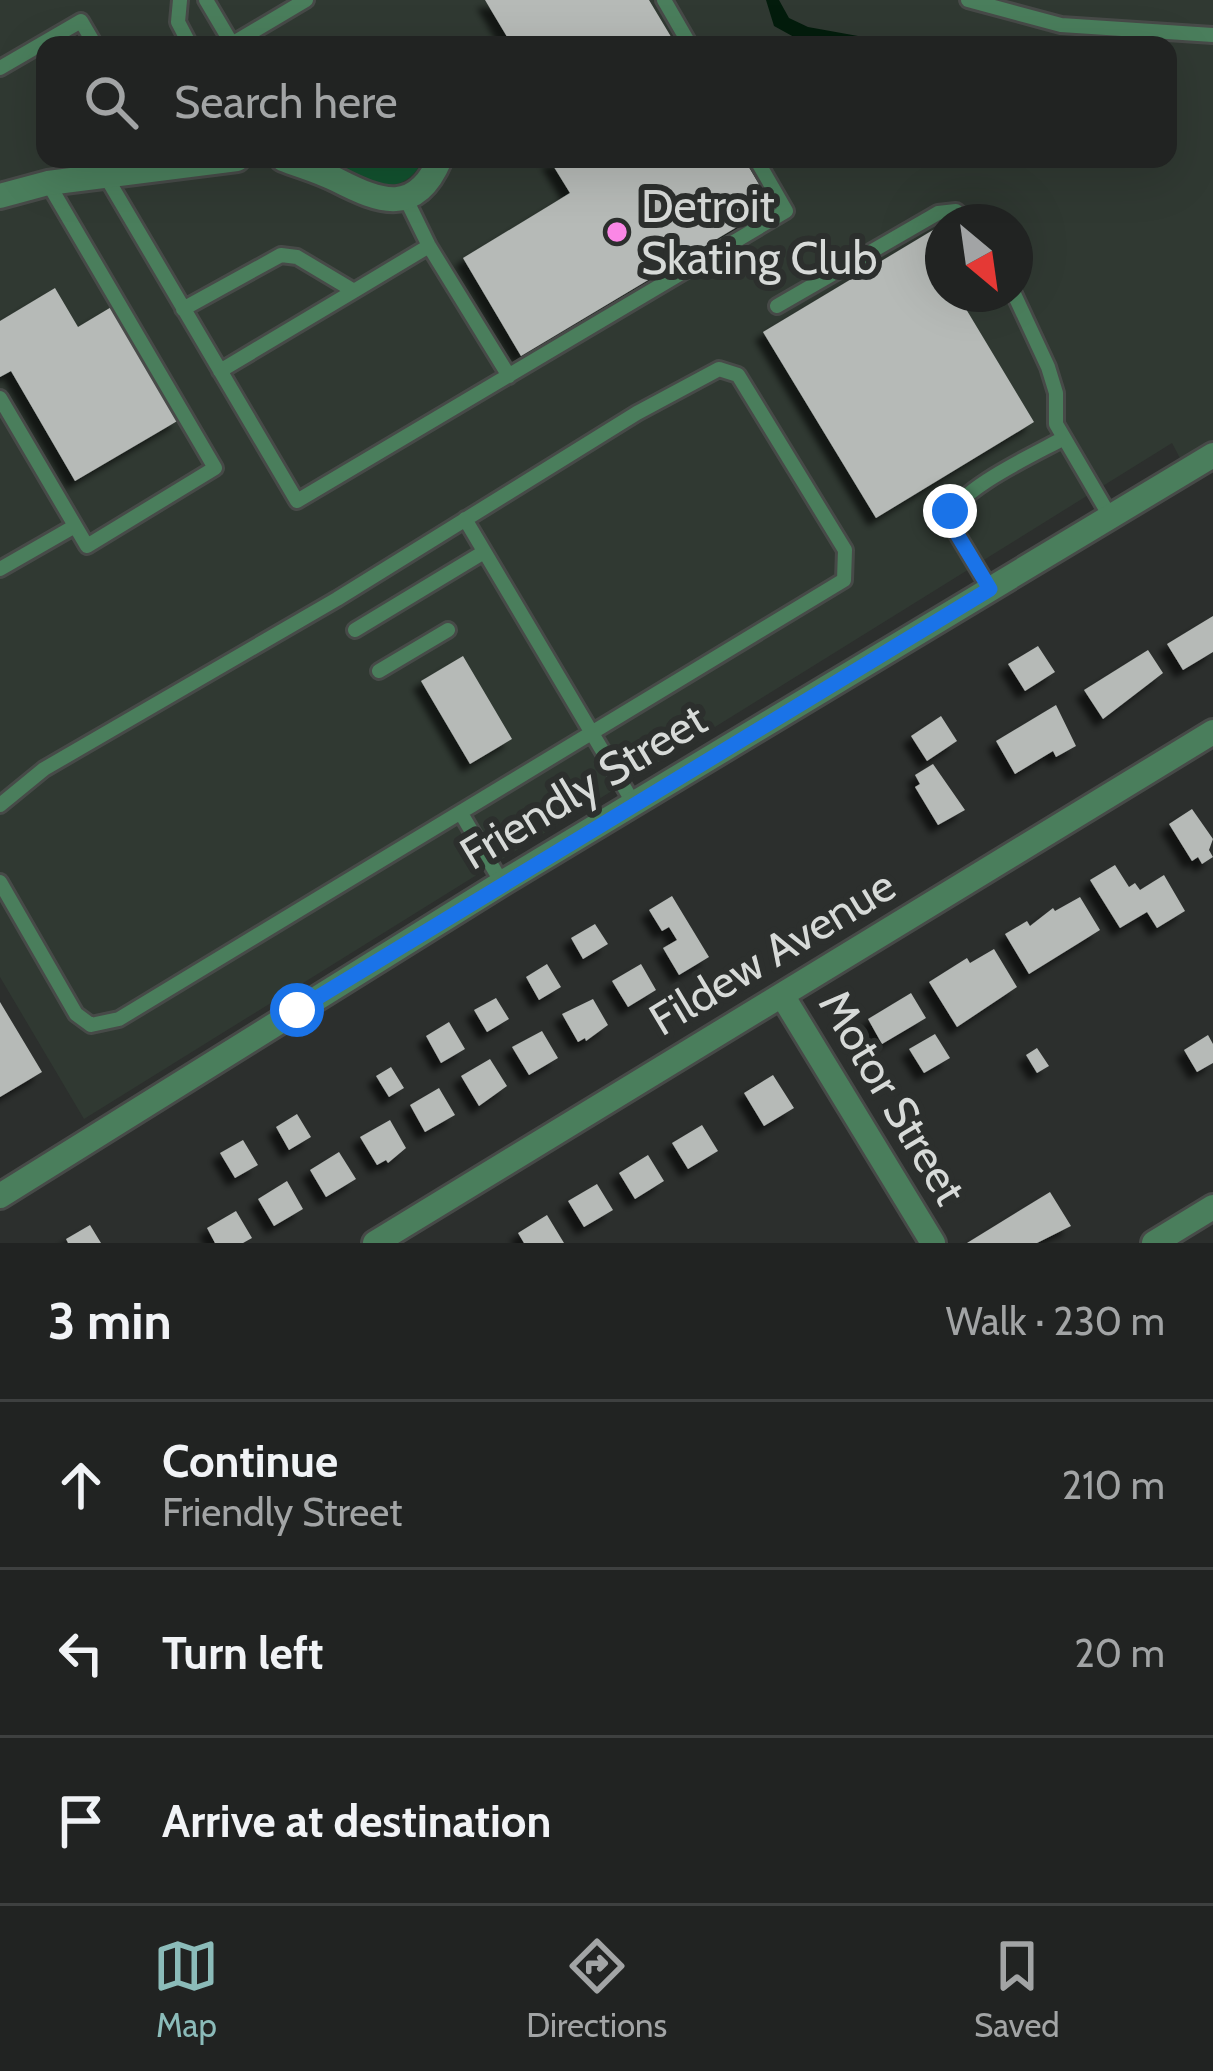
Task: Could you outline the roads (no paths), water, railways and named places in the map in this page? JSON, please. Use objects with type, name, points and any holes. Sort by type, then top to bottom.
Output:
[{"type":"street","points":[[0,196],[136,168]]},
{"type":"street","points":[[307,168],[370,198],[404,196],[436,168]]},
{"type":"street","name":"Friendly Street","points":[[2,1191],[1213,454]]},
{"type":"street","name":"Fildew Avenue","points":[[375,1243],[1213,732]]},
{"type":"street","name":"Motor Street","points":[[782,995],[933,1243]]},
{"type":"street","points":[[1154,1243],[1213,1207]]},
{"type":"lane","points":[[180,0],[178,22],[185,36]]},
{"type":"lane","points":[[206,0],[226,36]]},
{"type":"lane","points":[[246,36],[306,0]]},
{"type":"lane","points":[[664,0],[685,36]]},
{"type":"lane","points":[[968,0],[1061,25],[1213,35]]},
{"type":"lane","points":[[55,36],[81,21],[90,36]]},
{"type":"lane","points":[[0,68],[36,47]]},
{"type":"lane","points":[[105,176],[297,501],[786,211],[761,168]]},
{"type":"lane","points":[[0,398],[87,546],[215,468],[48,183]]},
{"type":"lane","points":[[404,196],[509,376]]},
{"type":"lane","points":[[777,306],[925,221]]},
{"type":"lane","points":[[220,371],[429,246]]},
{"type":"lane","points":[[183,309],[285,254],[354,291]]},
{"type":"lane","points":[[1022,312],[1056,393],[1056,424],[1112,518]]},
{"type":"lane","points":[[0,805],[44,769],[638,412],[718,369],[738,375],[845,550],[844,580],[119,1019],[91,1025],[76,1014],[0,882]]},
{"type":"lane","points":[[990,589],[948,519],[950,511],[976,489],[1064,438]]},
{"type":"lane","points":[[466,519],[634,804]]},
{"type":"lane","points":[[0,569],[74,526]]},
{"type":"lane","points":[[355,630],[484,552]]},
{"type":"lane","points":[[379,671],[448,630]]},
{"type":"lane","points":[[462,815],[502,884]]},
{"type":"place","name":"Detroit Skating Club","points":[[617,232]]}]
